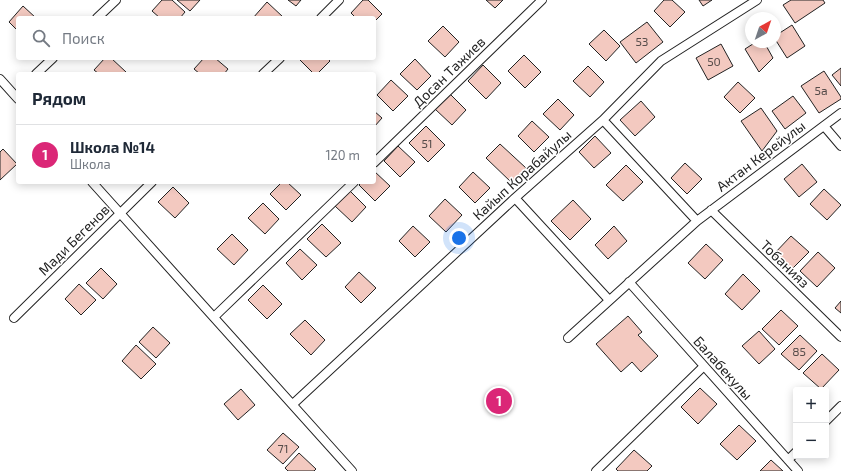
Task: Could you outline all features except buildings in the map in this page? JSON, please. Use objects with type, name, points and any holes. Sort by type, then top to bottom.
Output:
[{"type":"street","points":[[98,16],[116,0]]},
{"type":"street","points":[[323,16],[339,0]]},
{"type":"street","name":"Досан Тажиев","points":[[376,161],[542,0]]},
{"type":"street","name":"Кайып Корабайулы","points":[[293,404],[515,198],[603,120],[661,61],[757,0]]},
{"type":"street","points":[[38,72],[51,60]]},
{"type":"street","points":[[265,72],[278,60]]},
{"type":"street","points":[[0,79],[16,94]]},
{"type":"street","name":"Актан Керейулы","points":[[568,338],[697,221],[841,113]]},
{"type":"street","points":[[603,120],[697,221]]},
{"type":"street","points":[[824,126],[841,146]]},
{"type":"street","points":[[94,184],[352,471]]},
{"type":"street","name":"Мади Бегенов","points":[[14,318],[150,184]]},
{"type":"street","points":[[214,317],[352,184]]},
{"type":"street","points":[[515,198],[609,300]]},
{"type":"street","name":"Тобанияз","points":[[711,210],[841,337]]},
{"type":"street","name":"Балабекулы","points":[[629,282],[798,471]]},
{"type":"street","points":[[601,469],[704,366]]},
{"type":"street","points":[[829,418],[841,406]]},
{"type":"street","points":[[788,460],[793,455]]},
{"type":"place","name":"Школа №14","points":[[499,401]]}]
